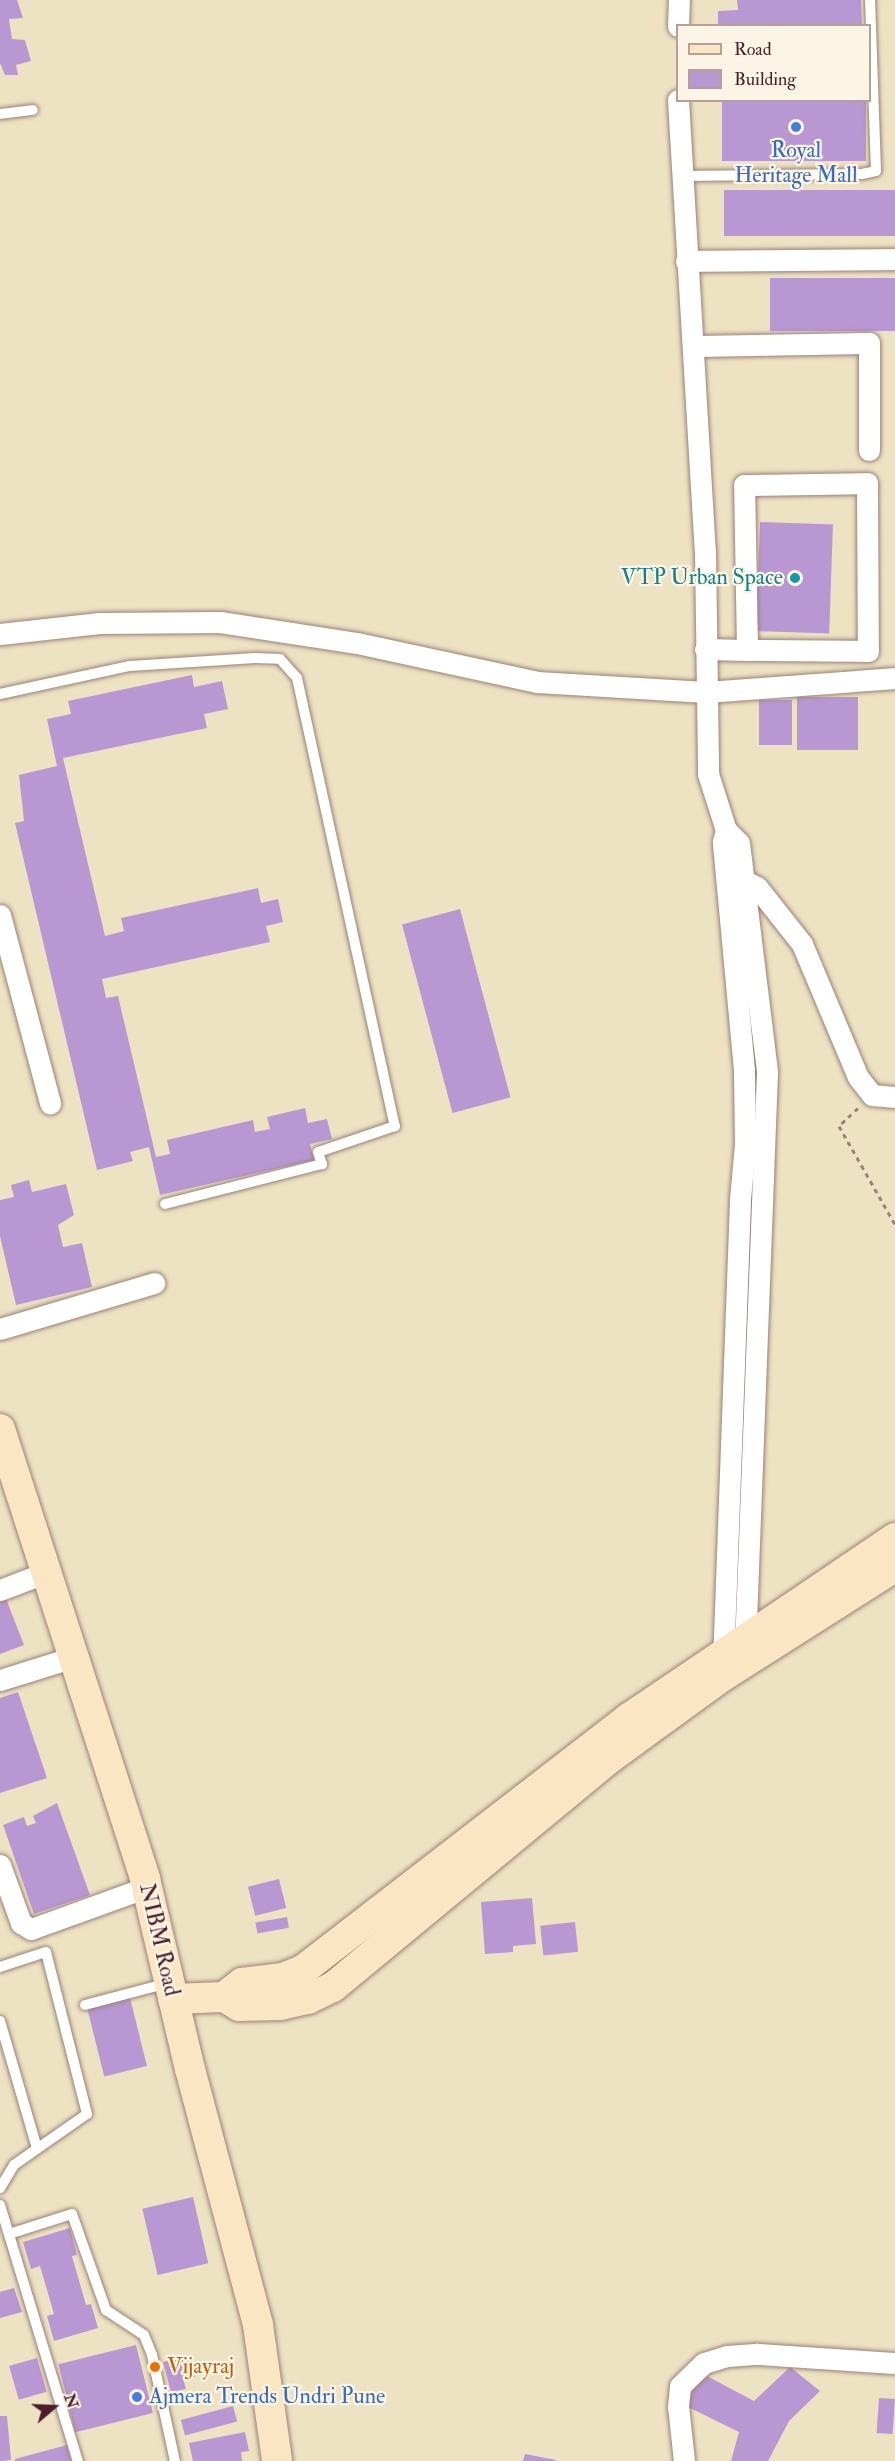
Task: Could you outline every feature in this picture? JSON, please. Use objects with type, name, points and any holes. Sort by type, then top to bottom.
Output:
[{"type":"main road","name":"NIBM Road","points":[[2,1439],[47,1572],[147,1887],[171,1991],[258,2325],[277,2461]]},
{"type":"main road","points":[[171,1991],[224,1997],[238,2006],[281,2005],[308,1999],[333,1987],[734,1657],[895,1538]]},
{"type":"main road","points":[[734,1657],[895,1567]]},
{"type":"street","points":[[678,24],[679,0]]},
{"type":"street","points":[[678,102],[705,550],[708,774],[726,830],[739,843],[747,882],[766,1072],[763,1241],[734,1657]]},
{"type":"street","points":[[686,261],[895,259]]},
{"type":"street","points":[[693,346],[869,343],[869,450]]},
{"type":"street","points":[[705,649],[747,650],[868,651],[867,483],[744,485],[747,650]]},
{"type":"street","points":[[0,634],[99,622],[220,622],[357,643],[537,682],[706,692],[895,678]]},
{"type":"street","points":[[726,830],[723,842],[728,872],[744,1070],[745,1144],[734,1657]]},
{"type":"street","points":[[728,872],[757,887],[801,944],[858,1077],[872,1095],[895,1097]]},
{"type":"street","points":[[0,915],[50,1103]]},
{"type":"street","points":[[0,1329],[153,1284]]},
{"type":"street","points":[[0,1590],[47,1572]]},
{"type":"street","points":[[0,1680],[74,1657]]},
{"type":"street","points":[[0,1865],[21,1923],[31,1929],[147,1887]]},
{"type":"street","points":[[684,2461],[678,2406],[680,2386],[704,2363],[758,2354],[895,2363]]},
{"type":"lane","points":[[870,0],[871,24]]},
{"type":"lane","points":[[682,176],[876,171],[871,28]]},
{"type":"lane","points":[[0,114],[33,110]]},
{"type":"lane","points":[[0,694],[130,666],[243,659],[280,659],[297,678],[395,1126],[318,1152],[322,1164],[165,1203]]},
{"type":"lane","points":[[0,1967],[46,1952],[87,2114],[14,2165],[0,2188]]},
{"type":"lane","points":[[85,2005],[171,1991]]},
{"type":"lane","points":[[0,2021],[37,2148]]},
{"type":"lane","points":[[0,2205],[78,2461]]},
{"type":"lane","points":[[9,2234],[72,2214],[106,2310],[144,2335],[152,2355],[175,2461]]},
{"type":"path","points":[[872,1095],[839,1126],[895,1224]]},
{"type":"building","points":[[0,0],[17,0],[23,18],[9,19],[12,39],[25,40],[31,61],[16,65],[18,75],[5,75],[0,63]]},
{"type":"building","points":[[737,0],[861,0],[862,24],[718,24],[718,11],[738,10]]},
{"type":"building","name":"Royal Heritage Mall","points":[[722,102],[866,102],[866,161],[722,161]]},
{"type":"building","points":[[724,190],[895,190],[895,236],[724,236]]},
{"type":"building","points":[[770,278],[895,278],[895,331],[770,331]]},
{"type":"building","name":"VTP Urban Space","points":[[760,522],[833,525],[829,633],[756,631]]},
{"type":"building","points":[[192,675],[194,687],[222,681],[228,709],[204,714],[207,728],[63,758],[105,936],[124,931],[121,918],[258,888],[261,903],[278,899],[283,922],[266,926],[270,942],[102,979],[106,998],[118,996],[156,1157],[170,1154],[167,1140],[253,1120],[255,1132],[270,1129],[267,1117],[305,1108],[308,1123],[327,1119],[332,1139],[310,1144],[314,1160],[160,1195],[149,1147],[130,1152],[133,1161],[97,1170],[15,823],[24,821],[19,775],[57,766],[47,719],[71,714],[68,701]]},
{"type":"building","points":[[797,697],[858,697],[858,750],[797,750]]},
{"type":"building","points":[[759,700],[792,700],[792,745],[759,745]]},
{"type":"building","points":[[460,909],[510,1097],[453,1113],[402,925]]},
{"type":"building","points":[[29,1180],[32,1192],[66,1184],[74,1215],[58,1225],[63,1247],[82,1243],[92,1287],[16,1305],[0,1236],[0,1200],[14,1197],[11,1185]]},
{"type":"building","points":[[3,1591],[24,1645],[0,1654],[0,1592]]},
{"type":"building","points":[[18,1692],[47,1778],[0,1793],[0,1698]]},
{"type":"building","points":[[57,1803],[90,1895],[34,1914],[3,1825],[24,1817],[27,1826],[36,1823],[33,1816]]},
{"type":"building","points":[[279,1879],[286,1908],[255,1916],[248,1887]]},
{"type":"building","points":[[532,1898],[536,1944],[513,1946],[513,1952],[485,1954],[481,1902]]},
{"type":"building","points":[[287,1917],[289,1928],[257,1933],[255,1923]]},
{"type":"building","points":[[575,1922],[578,1952],[543,1955],[540,1926]]},
{"type":"building","points":[[130,1998],[147,2066],[104,2077],[87,2009]]},
{"type":"building","points":[[193,2197],[208,2263],[158,2275],[142,2209]]},
{"type":"building","points":[[70,2228],[77,2255],[72,2256],[86,2305],[91,2304],[98,2328],[54,2341],[47,2316],[54,2314],[40,2266],[31,2269],[23,2242]]},
{"type":"building","points":[[14,2288],[22,2312],[0,2318],[0,2292]]},
{"type":"building","points":[[136,2345],[153,2413],[75,2432],[58,2364]]},
{"type":"building","points":[[190,2356],[195,2377],[183,2379],[186,2389],[171,2392],[163,2362]]},
{"type":"building","points":[[37,2358],[47,2392],[19,2400],[9,2366]]},
{"type":"building","points":[[790,2367],[820,2391],[789,2421],[768,2461],[731,2461],[739,2432],[684,2405],[703,2374],[754,2401]]},
{"type":"building","points":[[879,2398],[895,2399],[893,2434],[877,2433]]},
{"type":"building","points":[[233,2406],[237,2421],[185,2435],[181,2420]]},
{"type":"building","points":[[0,2416],[7,2416],[11,2460],[0,2461]]},
{"type":"building","points":[[245,2432],[249,2451],[241,2452],[242,2461],[193,2461],[189,2443]]},
{"type":"building","points":[[67,2445],[71,2461],[15,2461],[15,2459]]},
{"type":"building","points":[[525,2454],[556,2460],[523,2461]]},
{"type":"place","name":"Royal Heritage Mall","points":[[796,127]]},
{"type":"place","name":"VTP Urban Space","points":[[795,578]]},
{"type":"place","name":"Vijayraj","points":[[155,2367]]},
{"type":"place","name":"Ajmera Trends Undri Pune","points":[[137,2397]]}]
